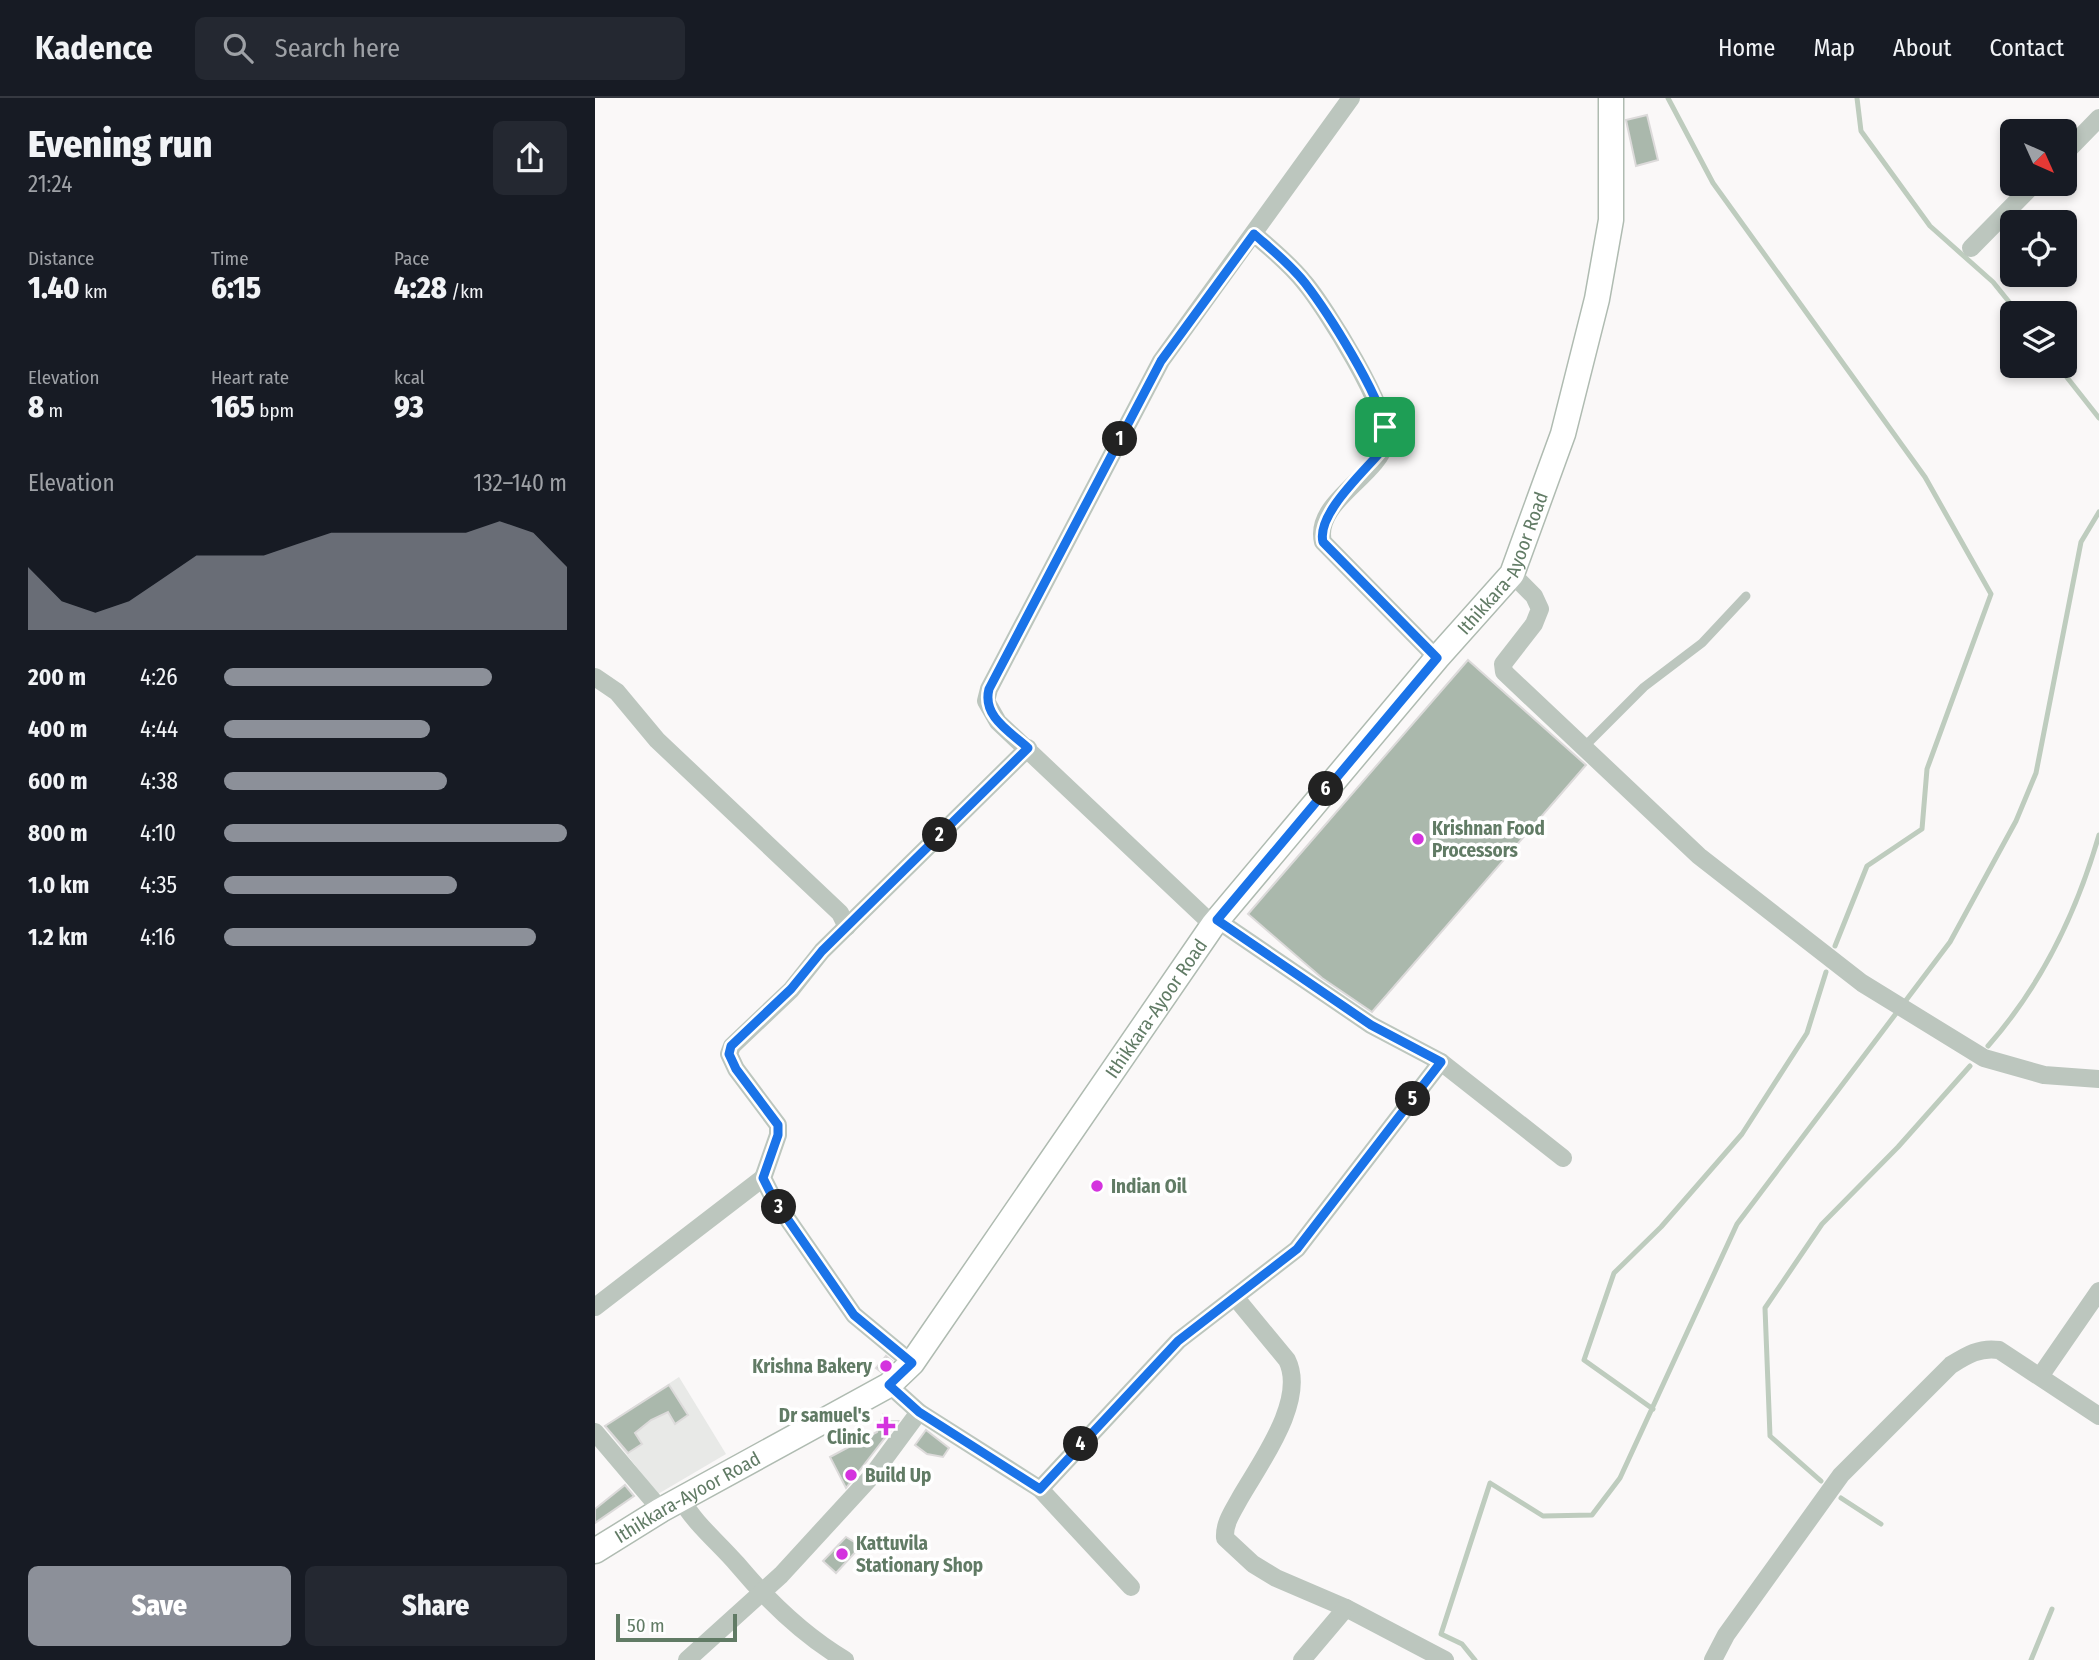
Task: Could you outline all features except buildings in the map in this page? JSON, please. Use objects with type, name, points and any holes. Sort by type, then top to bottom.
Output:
[{"type":"main road","name":"Ithikkara-Ayoor Road","points":[[595,1551],[671,1504],[889,1385],[912,1363],[1215,922],[1437,658],[1512,575],[1563,434],[1597,299],[1612,220],[1611,98]]},
{"type":"street","points":[[1352,98],[1161,361],[989,689],[986,701],[989,711],[1215,922],[1371,1025],[1441,1062],[1563,1158]]},
{"type":"street","points":[[2077,141],[2099,118]]},
{"type":"street","points":[[1971,248],[2022,196]]},
{"type":"street","points":[[1254,234],[1303,281],[1326,312],[1366,384],[1385,427],[1386,442],[1382,450],[1328,514],[1321,533],[1323,542],[1437,658]]},
{"type":"street","points":[[1512,575],[1534,596],[1540,609],[1534,624],[1507,657],[1504,672],[1699,856],[1862,983],[1984,1058],[2044,1075],[2099,1079]]},
{"type":"street","points":[[595,677],[617,692],[657,740],[840,913],[847,927]]},
{"type":"street","points":[[595,1307],[763,1178],[778,1135],[778,1125],[730,1060],[731,1046],[791,989],[847,927],[1028,748]]},
{"type":"street","points":[[1040,1489],[1178,1341],[1297,1249],[1441,1062]]},
{"type":"street","points":[[763,1178],[773,1198],[854,1315],[912,1363]]},
{"type":"street","points":[[2042,1376],[2099,1291]]},
{"type":"street","points":[[1235,1297],[1287,1360],[1293,1371],[1293,1382],[1282,1423],[1229,1517],[1225,1538],[1253,1564],[1276,1578],[1346,1608],[1445,1660]]},
{"type":"street","points":[[1713,1660],[1726,1635],[1841,1475],[1951,1365],[1986,1348],[1999,1350],[2099,1416]]},
{"type":"street","points":[[889,1385],[919,1412],[1040,1489],[1131,1587]]},
{"type":"street","points":[[687,1660],[761,1592],[871,1477],[919,1412]]},
{"type":"street","points":[[595,1432],[671,1504],[700,1526],[761,1592],[814,1642],[845,1660]]},
{"type":"street","points":[[1302,1660],[1346,1608]]},
{"type":"lane","points":[[1583,748],[1644,687],[1702,643],[1746,596]]},
{"type":"shaded area","points":[[679,1377],[726,1454],[658,1494],[604,1426]]},
{"type":"waterway","points":[[1668,98],[1713,183],[1925,477],[1991,594],[1927,769],[1922,829],[1867,866],[1835,946]]},
{"type":"waterway","points":[[1857,98],[1861,131],[1930,226],[1993,282],[2008,301]]},
{"type":"waterway","points":[[2067,378],[2099,418]]},
{"type":"waterway","points":[[1475,1660],[1462,1644],[1441,1634],[1490,1483],[1543,1516],[1592,1515],[1620,1478],[1737,1224],[1950,942],[2016,821],[2036,773],[2081,542],[2099,512]]},
{"type":"waterway","points":[[1988,1046],[2041,973],[2080,892],[2099,835]]},
{"type":"waterway","points":[[1653,1409],[1584,1360],[1614,1273],[1661,1227],[1742,1134],[1807,1033],[1826,972]]},
{"type":"waterway","points":[[1821,1481],[1770,1436],[1765,1308],[1822,1224],[1898,1147],[1970,1066]]},
{"type":"waterway","points":[[1841,1498],[1881,1524]]},
{"type":"waterway","points":[[2031,1660],[2052,1609]]},
{"type":"place","name":"Krishnan Food Processors","points":[[1418,839]]},
{"type":"place","name":"Indian Oil","points":[[1097,1186]]},
{"type":"place","name":"Krishna Bakery","points":[[886,1366]]},
{"type":"place","name":"Dr samuel's Clinic","points":[[886,1426]]},
{"type":"place","name":"Build Up","points":[[851,1475]]},
{"type":"place","name":"Kattuvila Stationary Shop","points":[[842,1554]]},
{"type":"route","points":[[1254,234],[1303,281],[1326,312],[1366,384],[1385,427],[1386,442],[1382,450],[1328,514],[1322,525],[1323,542],[1437,658],[1217,920],[1371,1025],[1441,1062],[1297,1249],[1178,1341],[1040,1489],[919,1412],[889,1385],[912,1363],[871,1332],[854,1315],[766,1186],[764,1169],[778,1135],[778,1125],[730,1060],[731,1046],[772,1009],[822,951],[1028,748],[989,711],[986,701],[989,689],[1161,361],[1254,234]]}]
